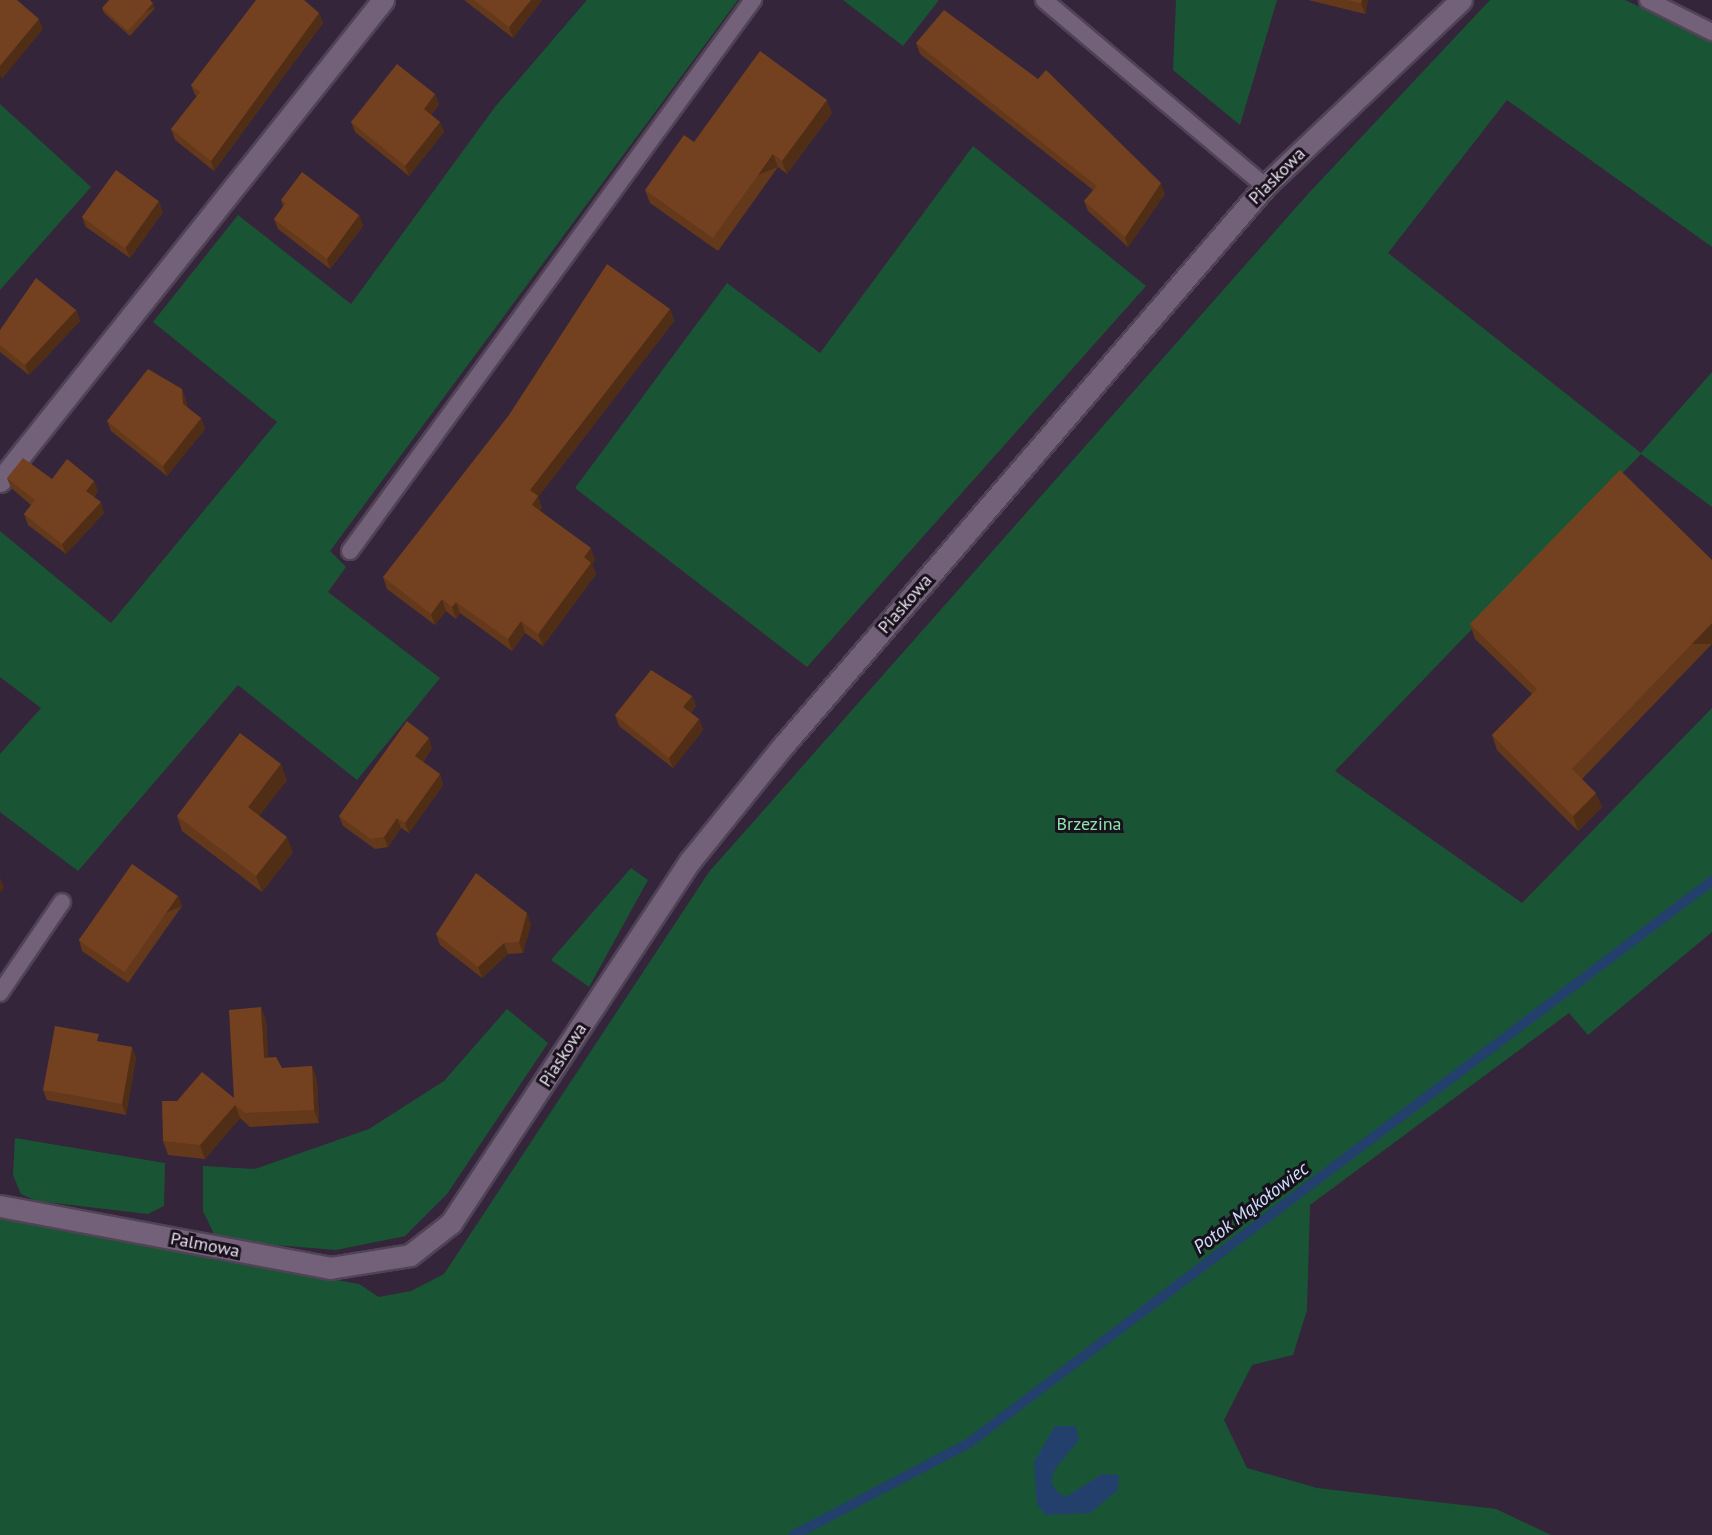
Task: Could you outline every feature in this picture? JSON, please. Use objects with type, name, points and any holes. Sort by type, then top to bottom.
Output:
[{"type":"street","points":[[0,481],[383,0]]},
{"type":"street","name":"Piaskowa","points":[[410,1255],[452,1223],[690,861],[1265,186],[1461,0]]},
{"type":"street","name":"Palmowa","points":[[0,1206],[330,1268],[410,1255]]},
{"type":"lane","points":[[350,551],[753,0]]},
{"type":"lane","points":[[1044,0],[1265,186]]},
{"type":"lane","points":[[1648,0],[1712,32]]},
{"type":"lane","points":[[0,993],[62,902]]},
{"type":"green space","points":[[587,0],[738,0],[330,551],[346,567],[328,592],[440,678],[357,780],[238,685],[78,871],[0,812],[0,754],[41,708],[0,677],[0,531],[111,623],[277,422],[153,322],[238,215],[351,304],[495,107]]},
{"type":"green space","points":[[843,0],[939,0],[903,46]]},
{"type":"green space","points":[[1176,0],[1277,0],[1240,125],[1173,70]]},
{"type":"green space","name":"Brzezina","points":[[1490,0],[1625,0],[1712,41],[1712,247],[1507,100],[1388,253],[1641,453],[1712,372],[1712,507],[1641,454],[1335,771],[1522,903],[1712,708],[1712,932],[1588,1035],[1569,1013],[1310,1205],[1307,1310],[1293,1355],[1252,1365],[1224,1420],[1247,1468],[1317,1488],[1496,1509],[1551,1535],[0,1535],[0,1219],[359,1284],[379,1297],[411,1291],[444,1274],[709,872],[1308,194]]},
{"type":"green space","points":[[0,104],[91,187],[0,290]]},
{"type":"green space","points":[[973,146],[1146,286],[807,667],[575,488],[727,283],[820,353]]},
{"type":"green space","points":[[631,868],[648,880],[589,987],[551,960]]},
{"type":"green space","points":[[507,1009],[548,1043],[447,1194],[405,1236],[336,1250],[239,1242],[214,1234],[203,1211],[203,1166],[255,1169],[369,1129],[444,1081]]},
{"type":"green space","points":[[15,1138],[165,1163],[164,1206],[148,1214],[37,1201],[21,1194],[13,1175]]},
{"type":"water","points":[[1055,1426],[1076,1426],[1079,1440],[1055,1469],[1051,1481],[1056,1491],[1066,1497],[1102,1474],[1119,1475],[1118,1490],[1090,1513],[1046,1515],[1037,1505],[1034,1462]]},
{"type":"building","points":[[0,0],[17,0],[39,19],[0,66]]},
{"type":"building","points":[[109,0],[150,0],[153,3],[128,31],[102,8]]},
{"type":"building","points":[[256,0],[304,0],[319,13],[211,161],[171,129],[200,92],[191,85]]},
{"type":"building","points":[[474,0],[531,0],[509,27]]},
{"type":"building","points":[[944,10],[1038,79],[1046,70],[1161,183],[1125,237],[1084,201],[1097,186],[916,43]]},
{"type":"building","points":[[760,51],[827,100],[782,161],[773,154],[713,238],[645,190],[684,135],[694,142]]},
{"type":"building","points":[[397,64],[435,94],[424,109],[440,122],[405,166],[351,122]]},
{"type":"building","points":[[116,170],[159,201],[125,248],[82,217]]},
{"type":"building","points":[[302,172],[359,215],[327,259],[274,219],[286,203],[281,200]]},
{"type":"building","points":[[607,264],[670,309],[530,490],[538,496],[532,505],[591,548],[584,557],[591,563],[538,634],[521,621],[508,639],[456,602],[452,607],[442,599],[431,614],[383,577],[509,415]]},
{"type":"building","points":[[36,278],[76,310],[25,365],[0,345],[0,330]]},
{"type":"building","points":[[148,369],[182,389],[183,404],[201,418],[163,466],[107,421]]},
{"type":"building","points":[[23,458],[52,479],[67,459],[94,481],[86,491],[101,502],[62,544],[24,514],[35,500],[7,478]]},
{"type":"building","points":[[1620,470],[1712,560],[1712,623],[1572,769],[1596,793],[1573,816],[1492,735],[1537,689],[1470,624]]},
{"type":"building","points":[[651,670],[692,696],[683,707],[699,719],[669,758],[615,715]]},
{"type":"building","points":[[407,721],[429,738],[415,756],[440,774],[405,823],[397,818],[384,837],[371,839],[339,816]]},
{"type":"building","points":[[240,733],[281,764],[248,807],[287,837],[256,876],[177,816]]},
{"type":"building","points":[[132,864],[178,896],[125,972],[79,940]]},
{"type":"building","points":[[476,873],[527,913],[519,942],[504,943],[478,967],[436,934]]},
{"type":"building","points":[[261,1007],[264,1058],[276,1057],[282,1068],[312,1066],[314,1110],[245,1113],[235,1105],[200,1145],[163,1141],[162,1101],[177,1101],[202,1072],[234,1098],[229,1010]]},
{"type":"building","points":[[55,1026],[99,1034],[97,1041],[132,1047],[122,1104],[43,1090]]},
{"type":"waterway","name":"Potok Mąkołowiec","points":[[794,1535],[969,1443],[1712,881]]}]
